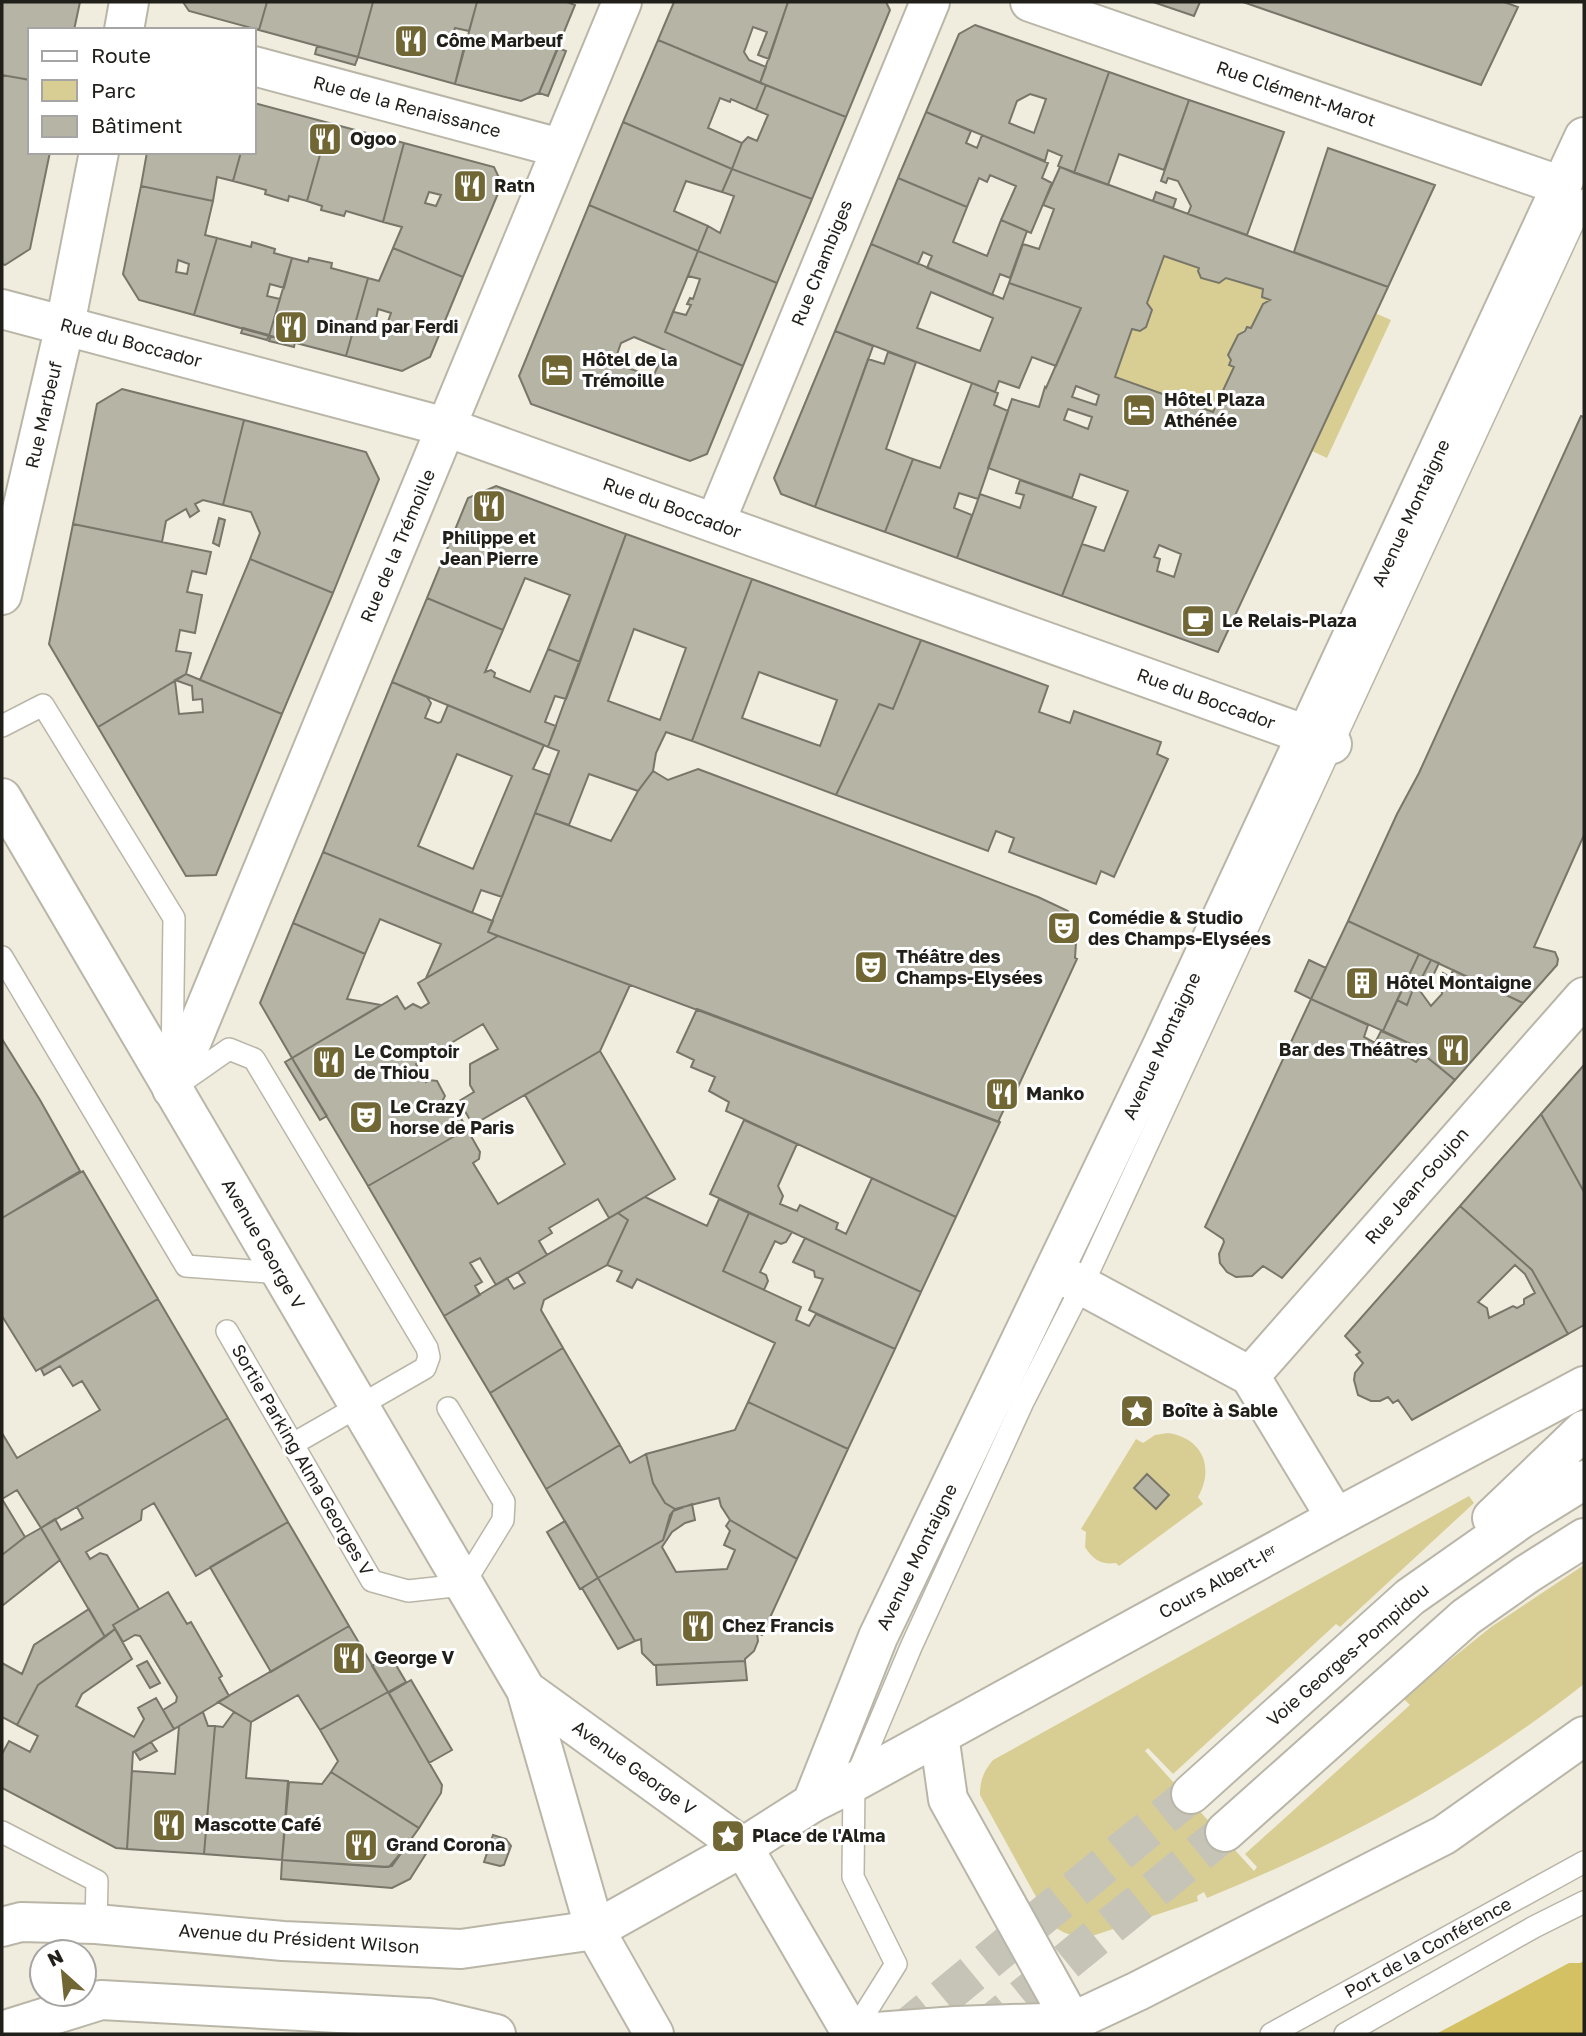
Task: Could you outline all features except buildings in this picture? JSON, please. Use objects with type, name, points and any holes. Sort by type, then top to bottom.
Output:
[{"type":"street","points":[[124,28],[129,2]]},
{"type":"street","name":"Rue de la Trémoille","points":[[172,1089],[622,2]]},
{"type":"street","name":"Rue Chambiges","points":[[715,523],[930,2]]},
{"type":"street","name":"Rue Clément-Marot","points":[[1030,2],[1573,193]]},
{"type":"street","name":"Rue de la Renaissance","points":[[256,67],[560,148]]},
{"type":"street","name":"Avenue Montaigne","points":[[812,1803],[878,1637],[1068,1278],[1320,740],[1573,193],[1584,137]]},
{"type":"street","name":"Rue Marbeuf","points":[[2,596],[65,325],[99,154]]},
{"type":"street","name":"Rue du Boccador","points":[[2,309],[446,428],[1320,740]]},
{"type":"street","name":"Avenue George V","points":[[2,798],[526,1690],[595,1930]]},
{"type":"street","name":"Rue Jean-Goujon","points":[[1250,1376],[1584,997]]},
{"type":"street","points":[[1068,1278],[1250,1376],[1336,1518]]},
{"type":"street","name":"Cours Albert-Iᵉʳ","points":[[854,1782],[1336,1518],[1584,1386]]},
{"type":"street","points":[[1410,1597],[1584,1430]]},
{"type":"street","name":"Voie Georges-Pompidou","points":[[1191,1794],[1410,1597],[1521,1519],[1584,1480]]},
{"type":"street","points":[[1225,1832],[1466,1617],[1584,1538]]},
{"type":"street","name":"Avenue George V","points":[[526,1690],[743,1847]]},
{"type":"street","points":[[939,1735],[948,1799],[1072,2030]]},
{"type":"street","points":[[743,1847],[851,2034],[957,2026],[1072,2030],[1151,1985],[1444,1835],[1584,1736]]},
{"type":"street","points":[[654,2034],[595,1930],[743,1847],[812,1803],[854,1782]]},
{"type":"street","name":"Avenue du Président Wilson","points":[[8,1921],[96,1924],[283,1941],[461,1949],[595,1930]]},
{"type":"street","points":[[2,2031],[101,2000],[429,2018],[496,2034]]},
{"type":"lane","points":[[2,726],[43,705],[174,918],[172,1089]]},
{"type":"lane","points":[[2,957],[186,1266],[280,1273]]},
{"type":"lane","points":[[172,1089],[229,1049],[254,1059],[427,1348],[429,1357],[425,1368],[293,1444]]},
{"type":"lane","name":"Avenue Montaigne","points":[[854,1782],[911,1647],[1023,1402],[1068,1278]]},
{"type":"lane","name":"Sortie Parking Alma Georges V","points":[[227,1331],[372,1581],[408,1591],[463,1585]]},
{"type":"lane","points":[[447,1408],[504,1502],[503,1520],[463,1585]]},
{"type":"lane","points":[[851,2034],[896,1964],[853,1877],[854,1782]]},
{"type":"lane","points":[[2,1832],[97,1881],[96,1924]]},
{"type":"lane","name":"Port de la Conférence","points":[[1271,2034],[1584,1862]]},
{"type":"lane","name":"Port de la Conférence","points":[[1345,2034],[1534,1927],[1584,1902]]},
{"type":"green space","points":[[1164,256],[1199,268],[1201,278],[1219,283],[1226,278],[1263,289],[1262,297],[1270,300],[1263,304],[1251,328],[1247,327],[1238,335],[1228,355],[1231,360],[1229,365],[1234,367],[1213,412],[1115,377],[1132,329],[1140,331],[1146,327],[1152,310],[1147,303]]},
{"type":"green space","points":[[1375,313],[1391,320],[1327,458],[1312,451]]},
{"type":"green space","points":[[1168,1433],[1180,1436],[1197,1448],[1205,1465],[1203,1486],[1198,1497],[1203,1504],[1119,1566],[1116,1563],[1098,1561],[1085,1547],[1086,1532],[1081,1529],[1136,1439],[1143,1443],[1155,1435]],"holes":[[[1146,1474],[1169,1495],[1156,1509],[1134,1488]]]},
{"type":"green space","points":[[1469,1496],[1474,1503],[1340,1627],[1336,1624],[1173,1774],[1148,1748],[1145,1751],[1254,1871],[1257,1867],[1245,1854],[1410,1705],[1403,1698],[1491,1627],[1584,1565],[1584,1684],[1495,1748],[1403,1805],[1257,1877],[1207,1898],[1204,1892],[1197,1896],[1198,1901],[1089,1937],[1068,1934],[1051,1924],[980,1795],[983,1776],[993,1760]]},
{"type":"shaded area","points":[[1584,1961],[1584,2034],[1436,2034],[1569,1963]]},
{"type":"tunnel","points":[[899,2034],[1191,1794]]},
{"type":"tunnel","points":[[978,2034],[1225,1832]]},
{"type":"place","name":"Côme Marbeuf","points":[[411,41]]},
{"type":"place","name":"Ogoo","points":[[325,139]]},
{"type":"place","name":"Ratn","points":[[470,186]]},
{"type":"place","name":"Dinand par Ferdi","points":[[291,327]]},
{"type":"place","name":"Hôtel de la Trémoille","points":[[557,370]]},
{"type":"place","name":"Hôtel Plaza Athénée","points":[[1139,410]]},
{"type":"place","name":"Philippe et Jean Pierre","points":[[489,506]]},
{"type":"place","name":"Le Relais-Plaza","points":[[1198,621]]},
{"type":"place","name":"Comédie & Studio des Champs-Elysées","points":[[1064,928]]},
{"type":"place","name":"Théâtre des Champs-Elysées","points":[[871,967]]},
{"type":"place","name":"Hôtel Montaigne","points":[[1362,983]]},
{"type":"place","name":"Bar des Théâtres","points":[[1453,1050]]},
{"type":"place","name":"Le Comptoir de Thiou","points":[[329,1062]]},
{"type":"place","name":"Manko","points":[[1002,1094]]},
{"type":"place","name":"Le Crazy horse de Paris","points":[[366,1117]]},
{"type":"place","name":"Boîte à Sable","points":[[1137,1411]]},
{"type":"place","name":"Chez Francis","points":[[698,1626]]},
{"type":"place","name":"George V","points":[[349,1658]]},
{"type":"place","name":"Mascotte Café","points":[[169,1825]]},
{"type":"place","name":"Place de l'Alma","points":[[728,1836]]},
{"type":"place","name":"Grand Corona","points":[[361,1845]]}]
